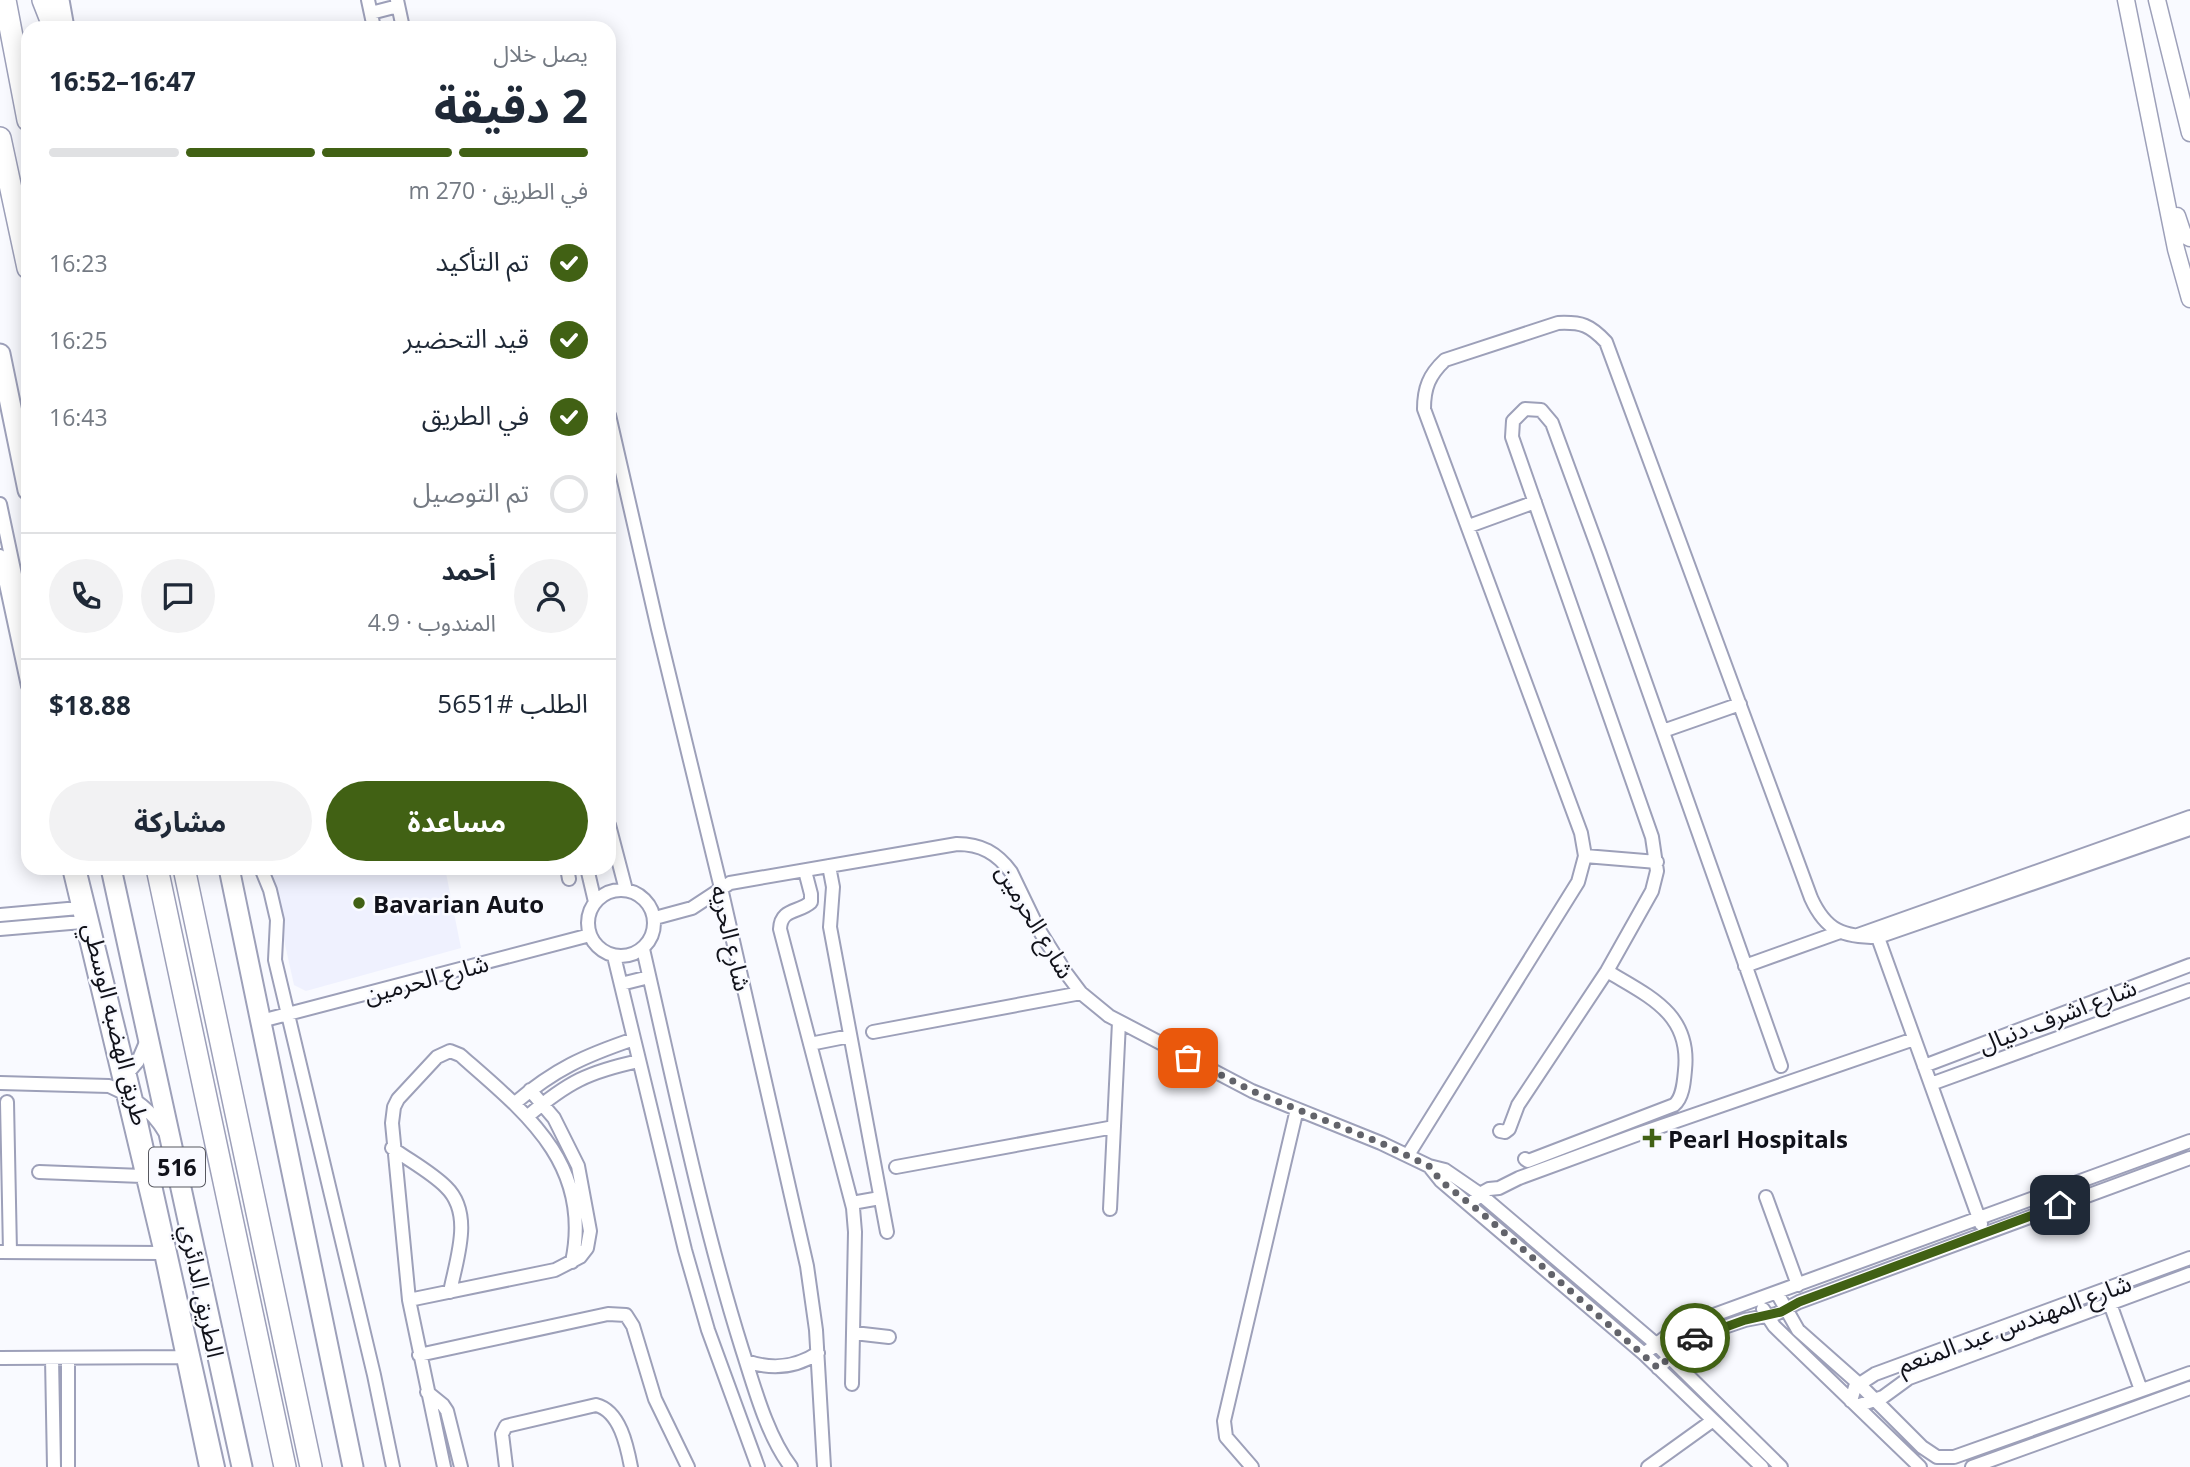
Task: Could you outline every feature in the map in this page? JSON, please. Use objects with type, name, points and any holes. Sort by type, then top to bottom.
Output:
[{"type":"highway","points":[[5,0],[21,83]]},
{"type":"highway","points":[[35,0],[42,21]]},
{"type":"highway","points":[[43,0],[51,21]]},
{"type":"highway","points":[[59,0],[63,21]]},
{"type":"highway","points":[[0,138],[21,236]]},
{"type":"highway","points":[[0,354],[21,456]]},
{"type":"highway","name":"الطريق الدائري","points":[[113,875],[242,1467]]},
{"type":"highway","name":"الطريق الدائري","points":[[158,875],[285,1467]]},
{"type":"highway","points":[[185,875],[311,1467]]},
{"type":"highway","points":[[230,875],[353,1467]]},
{"type":"main road","points":[[2126,0],[2176,249],[2190,299]]},
{"type":"main road","points":[[2157,0],[2190,133]]},
{"type":"main road","points":[[2164,189],[2175,209],[2183,234],[2190,238]]},
{"type":"street","points":[[370,6],[397,3],[401,21]]},
{"type":"street","points":[[1408,1155],[1577,882],[1585,856],[1581,833],[1424,409],[1427,382],[1445,360],[1558,323],[1576,322],[1593,329],[1606,342],[1811,898],[1823,918],[1840,933],[1855,937],[1876,932],[2190,829]]},
{"type":"street","points":[[1500,1132],[1509,1129],[1518,1105],[1607,971],[1652,891],[1657,862],[1652,836],[1511,429],[1517,414],[1533,408],[1548,416],[1552,423],[1781,1066]]},
{"type":"street","name":"شارع الحريه","points":[[616,446],[807,1265],[818,1353],[824,1467]]},
{"type":"street","points":[[1469,526],[1535,502]]},
{"type":"street","points":[[0,504],[11,608],[21,624]]},
{"type":"street","points":[[0,556],[21,653]]},
{"type":"street","points":[[1663,731],[1740,704]]},
{"type":"street","points":[[1876,932],[2190,817]]},
{"type":"street","name":"شارع الحرمين","points":[[655,918],[692,908],[733,882],[957,844],[982,847],[1003,862],[1011,872],[1038,930],[1081,993],[1119,1022],[1252,1091],[1429,1166],[1445,1170],[1480,1194],[1488,1210],[1762,1467]]},
{"type":"street","points":[[1585,856],[1657,862]]},
{"type":"street","points":[[616,862],[626,890]]},
{"type":"street","points":[[829,866],[833,887],[830,927],[887,1232]]},
{"type":"street","points":[[805,871],[811,902],[785,914],[780,925],[852,1203],[855,1232],[852,1384]]},
{"type":"street","name":"طريق الهضبه الوسطي","points":[[71,875],[160,1253],[218,1467]]},
{"type":"street","name":"طريق الهضبه الوسطي","points":[[80,875],[120,1083],[136,1100],[189,1357],[206,1467]]},
{"type":"street","points":[[264,875],[276,916],[274,954],[374,1374],[393,1467]]},
{"type":"street","points":[[589,875],[596,902]]},
{"type":"street","points":[[626,890],[645,899],[655,918],[653,935],[643,949],[634,955],[614,956],[600,949],[590,935],[588,918],[596,902],[609,892],[626,890]]},
{"type":"street","points":[[0,915],[79,908]]},
{"type":"street","points":[[0,929],[82,922]]},
{"type":"street","points":[[1876,932],[1984,1232]]},
{"type":"street","points":[[1745,966],[1840,933]]},
{"type":"street","name":"شارع الحرمين","points":[[261,1021],[590,935]]},
{"type":"street","points":[[643,949],[712,1244],[746,1361],[778,1448],[791,1467]]},
{"type":"street","points":[[614,956],[696,1290],[722,1370],[757,1463],[778,1448]]},
{"type":"street","name":"شارع اشرف دنيال","points":[[1924,1066],[2190,965]]},
{"type":"street","points":[[1525,1160],[1677,1104],[1684,1078],[1686,1051],[1677,1024],[1660,1003],[1607,971]]},
{"type":"street","points":[[621,984],[649,977]]},
{"type":"street","name":"شارع اشرف دنيال","points":[[1931,1084],[2190,990]]},
{"type":"street","points":[[873,1032],[1081,993]]},
{"type":"street","points":[[1110,1209],[1119,1022]]},
{"type":"street","points":[[120,1083],[142,1054],[149,1033]]},
{"type":"street","points":[[810,1044],[850,1036]]},
{"type":"street","points":[[515,1103],[566,1065],[634,1039]]},
{"type":"street","points":[[1471,1204],[1489,1189],[1499,1188],[1519,1178],[1636,1135],[1914,1040]]},
{"type":"street","points":[[444,1467],[409,1300],[392,1148],[392,1115],[398,1099],[443,1052],[457,1053],[515,1103],[549,1142],[569,1187],[574,1208],[576,1230],[572,1262]]},
{"type":"street","points":[[528,1116],[565,1086],[586,1075],[639,1061]]},
{"type":"street","points":[[0,1083],[120,1083],[154,1117],[173,1150]]},
{"type":"street","points":[[409,1300],[555,1270],[584,1253],[591,1237],[583,1184],[572,1149],[544,1103],[530,1090]]},
{"type":"street","points":[[7,1102],[5,1252],[160,1253]]},
{"type":"street","points":[[1252,1467],[1226,1437],[1224,1421],[1297,1109]]},
{"type":"street","points":[[1632,1122],[1636,1135]]},
{"type":"street","points":[[896,1167],[1114,1127]]},
{"type":"street","points":[[1614,1128],[1619,1142]]},
{"type":"street","points":[[1644,1354],[1656,1343],[1692,1323],[2190,1141]]},
{"type":"street","points":[[392,1148],[447,1187],[459,1206],[461,1228],[450,1292]]},
{"type":"street","points":[[1658,1368],[1688,1342],[1709,1332],[1786,1309],[1984,1232],[2190,1158]]},
{"type":"street","name":"شارع الحرمين","points":[[1429,1166],[1441,1181],[1471,1204],[1488,1210],[1656,1343],[1781,1467]]},
{"type":"street","points":[[39,1172],[142,1176]]},
{"type":"street","points":[[569,1187],[583,1184]]},
{"type":"street","points":[[1488,1210],[1499,1188]]},
{"type":"street","points":[[1766,1197],[1798,1285]]},
{"type":"street","points":[[852,1203],[880,1198]]},
{"type":"street","name":"شارع المهندس عبد المنعم","points":[[1858,1384],[1875,1374],[2190,1258]]},
{"type":"street","name":"شارع المهندس عبد المنعم","points":[[1854,1404],[1875,1401],[1909,1378],[2190,1274]]},
{"type":"street","points":[[2105,1289],[2141,1390]]},
{"type":"street","points":[[1777,1293],[1798,1330],[1929,1453],[1955,1462],[2190,1373]]},
{"type":"street","points":[[1759,1299],[1774,1326],[1920,1467]]},
{"type":"street","points":[[419,1355],[608,1314],[626,1315],[633,1326],[655,1399],[688,1467]]},
{"type":"street","points":[[854,1333],[889,1337]]},
{"type":"street","points":[[746,1361],[779,1367],[796,1364],[818,1353]]},
{"type":"street","points":[[0,1358],[189,1357]]},
{"type":"street","points":[[52,1358],[54,1467]]},
{"type":"street","points":[[68,1358],[68,1467]]},
{"type":"street","points":[[1854,1404],[1853,1391],[1858,1384]]},
{"type":"street","points":[[1972,1467],[2190,1388]]},
{"type":"street","points":[[427,1392],[441,1402],[447,1411],[460,1467]]},
{"type":"street","points":[[502,1466],[502,1434],[506,1426],[596,1405],[608,1410],[618,1425],[631,1467]]},
{"type":"street","points":[[1648,1467],[1712,1420]]},
{"type":"shaded area","points":[[270,875],[446,875],[461,948],[306,991],[294,985]]},
{"type":"way so far","points":[[1188,1058],[1252,1091],[1381,1143],[1429,1166],[1441,1181],[1484,1215],[1658,1368],[1695,1338]]},
{"type":"place","name":"Bavarian Auto","points":[[359,903]]},
{"type":"place","name":"Pearl Hospitals","points":[[1652,1138]]},
{"type":"route","points":[[1695,1338],[1745,1320],[1781,1312],[1799,1302],[2060,1205]]}]
